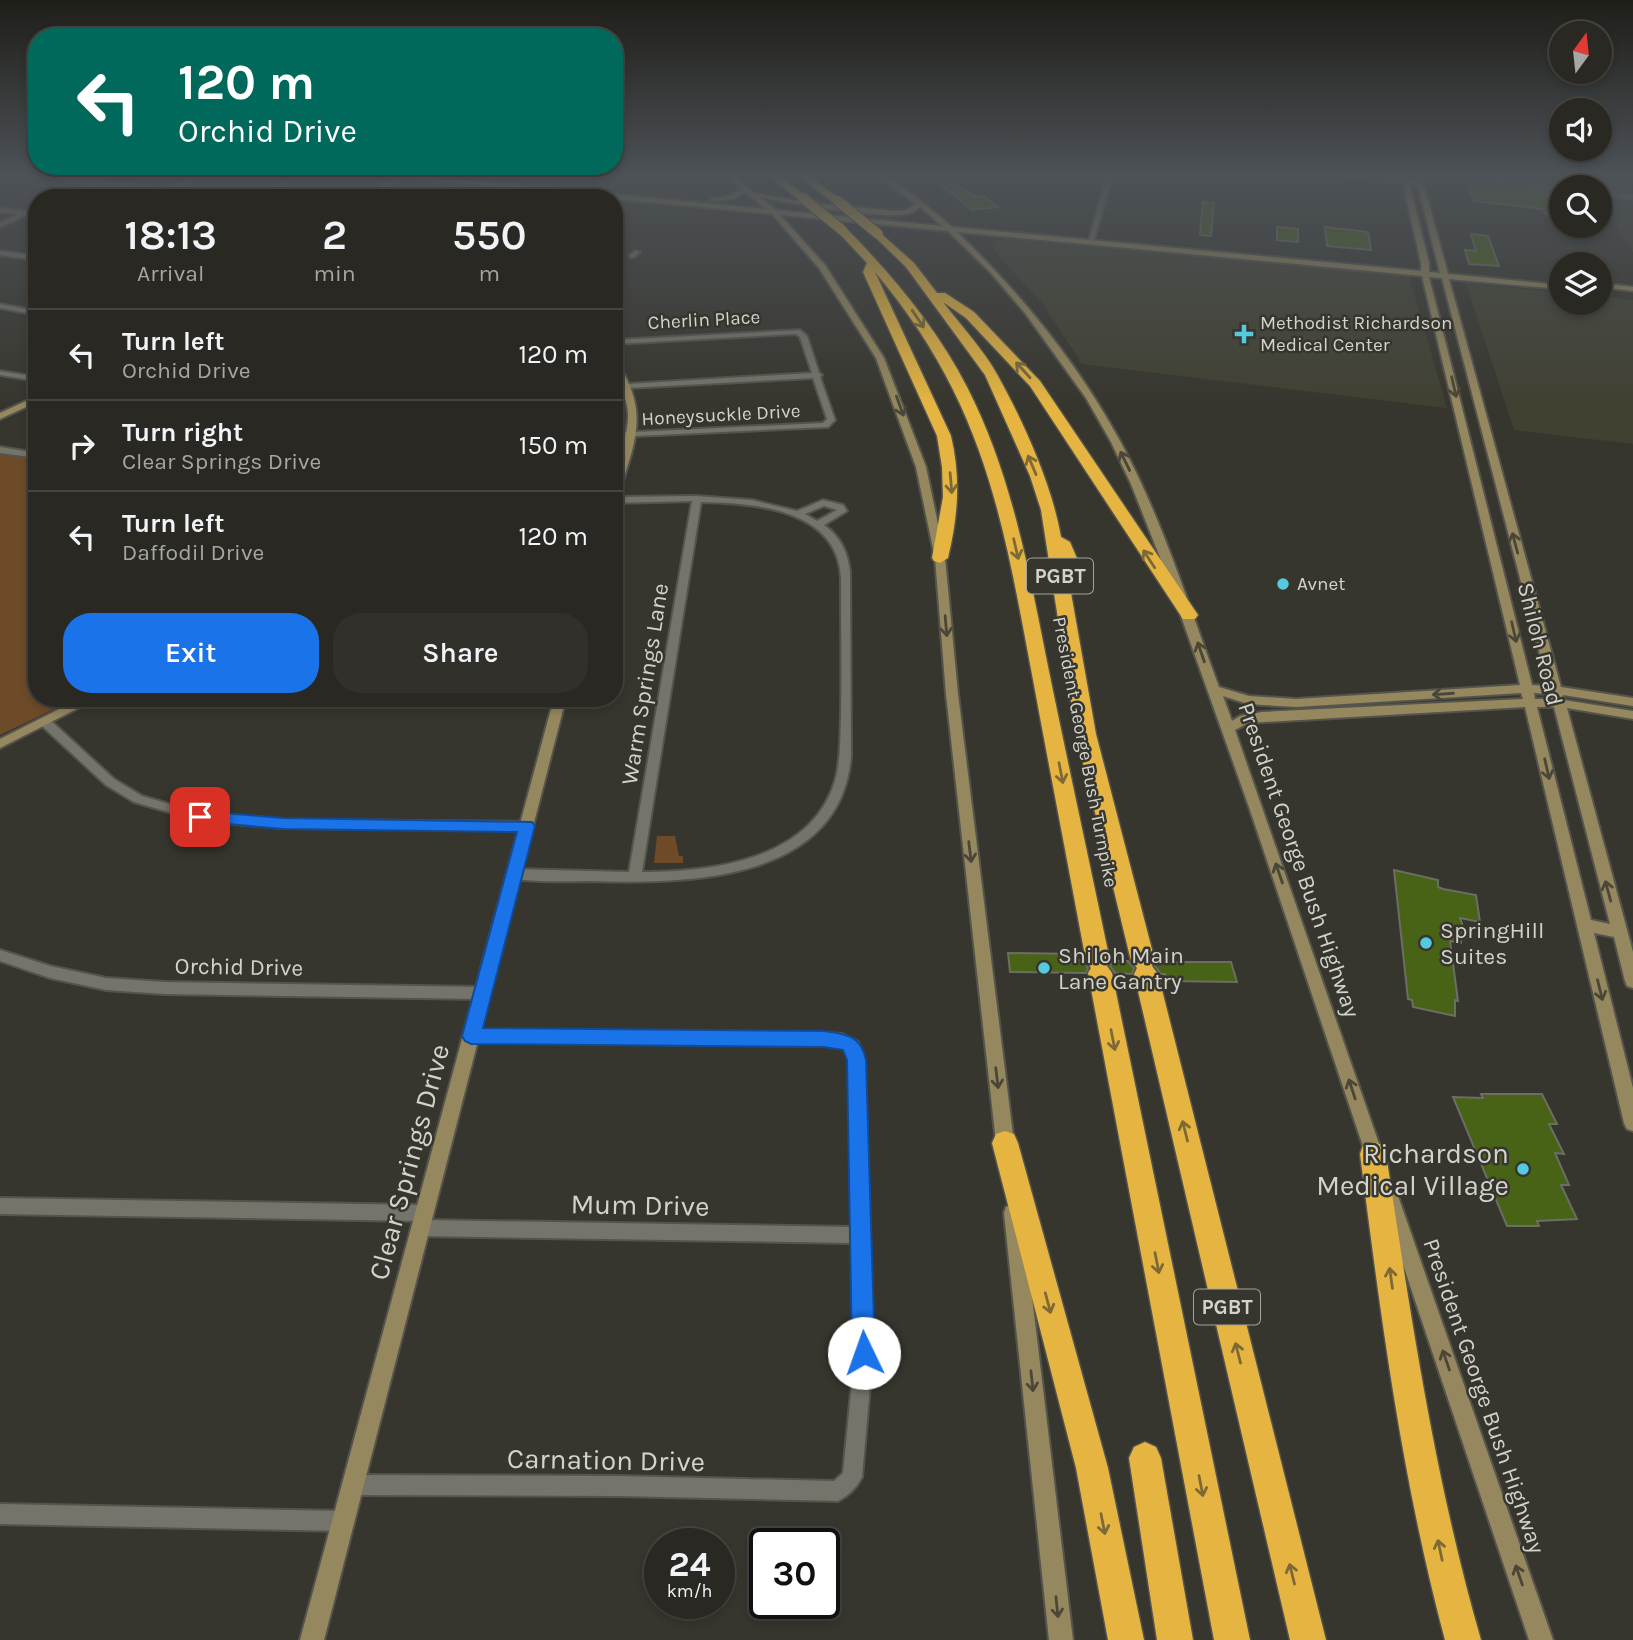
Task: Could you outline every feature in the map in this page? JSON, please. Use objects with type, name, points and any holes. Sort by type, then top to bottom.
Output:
[{"type":"highway","name":"President George Bush Turnpike","points":[[863,252],[911,309],[956,379],[978,426],[996,479],[1022,575],[1232,1640]]},
{"type":"highway","name":"President George Bush Turnpike","points":[[897,252],[926,284],[991,374],[1037,476],[1049,510],[1086,734],[1308,1640]]},
{"type":"highway","points":[[871,260],[869,272],[944,436],[948,451],[952,494],[950,518],[940,558]]},
{"type":"highway","points":[[926,284],[970,315],[1035,384],[1188,615]]},
{"type":"highway","points":[[1049,510],[1079,582]]},
{"type":"highway","points":[[1005,1143],[1092,1468],[1126,1640]]},
{"type":"highway","points":[[1373,1154],[1408,1402],[1449,1593],[1463,1640]]},
{"type":"highway","points":[[1145,1458],[1175,1640]]},
{"type":"main road","points":[[813,252],[880,358],[921,467],[940,558],[952,694],[1061,1640]]},
{"type":"main road","name":"President George Bush Highway","points":[[982,252],[1058,353],[1110,432],[1135,482],[1229,728],[1541,1640]]},
{"type":"main road","points":[[1191,252],[1425,271],[1549,286]]},
{"type":"main road","points":[[1219,255],[1236,252]]},
{"type":"main road","points":[[1254,252],[1387,264],[1425,271]]},
{"type":"main road","points":[[1387,264],[1413,261],[1413,252]]},
{"type":"main road","name":"Shiloh Road","points":[[1421,252],[1633,1123]]},
{"type":"main road","name":"Shiloh Road","points":[[1439,252],[1633,981]]},
{"type":"main road","points":[[1277,260],[1290,255]]},
{"type":"main road","points":[[1444,273],[1549,280]]},
{"type":"main road","points":[[1612,286],[1633,289]]},
{"type":"main road","points":[[1612,292],[1633,294]]},
{"type":"main road","points":[[1439,323],[1458,325]]},
{"type":"main road","points":[[623,379],[633,396],[635,413],[623,459]]},
{"type":"main road","points":[[0,416],[28,402]]},
{"type":"main road","points":[[1462,421],[1484,426]]},
{"type":"main road","points":[[1213,689],[1248,700],[1267,702],[1556,696],[1633,702]]},
{"type":"main road","points":[[1229,728],[1245,719],[1262,716],[1366,711],[1529,696]]},
{"type":"main road","points":[[1556,696],[1633,715]]},
{"type":"main road","points":[[1356,700],[1366,711]]},
{"type":"main road","points":[[0,744],[74,707]]},
{"type":"main road","name":"Clear Springs Drive","points":[[312,1640],[558,707]]},
{"type":"main road","points":[[1584,925],[1619,932]]},
{"type":"street","points":[[0,253],[28,257]]},
{"type":"street","points":[[0,306],[28,311]]},
{"type":"street","name":"Cherlin Place","points":[[623,342],[797,332],[803,336],[818,375]]},
{"type":"street","points":[[0,373],[28,378]]},
{"type":"street","points":[[628,386],[818,375],[829,412],[829,422]]},
{"type":"street","name":"Honeysuckle Drive","points":[[623,436],[818,426],[829,422]]},
{"type":"street","points":[[0,450],[28,455]]},
{"type":"street","points":[[514,874],[678,876],[722,872],[775,855],[804,837],[830,806],[845,768],[847,668],[844,561],[836,541],[799,514],[752,503],[623,500]]},
{"type":"street","name":"Warm Springs Lane","points":[[635,875],[696,500]]},
{"type":"street","points":[[799,514],[823,503],[834,504],[842,509],[838,516],[817,525]]},
{"type":"street","points":[[45,722],[110,782],[138,799],[200,817],[283,824],[527,826]]},
{"type":"street","name":"Orchid Drive","points":[[0,955],[50,972],[106,984],[179,989],[482,993]]},
{"type":"street","points":[[471,1036],[823,1039],[849,1043],[855,1050],[857,1060],[859,1235]]},
{"type":"street","name":"Mum Drive","points":[[0,1206],[859,1235]]},
{"type":"street","name":"Carnation Drive","points":[[353,1485],[618,1486],[838,1491],[852,1477],[864,1353],[859,1235]]},
{"type":"street","points":[[0,1514],[343,1521]]},
{"type":"shaded area","name":"Methodist Richardson Medical Center","points":[[994,252],[1146,252],[1409,276],[1447,408],[1082,364],[1042,303]]},
{"type":"shaded area","points":[[1466,283],[1549,292],[1549,315],[1612,315],[1612,297],[1633,300],[1633,444],[1514,430]]},
{"type":"shaded area","points":[[0,454],[28,459],[28,707],[58,707],[0,735]]},
{"type":"shaded area","points":[[657,836],[675,836],[683,863],[654,863]]},
{"type":"building","points":[[1465,252],[1494,252],[1499,266],[1469,264]]},
{"type":"building","name":"SpringHill Suites","points":[[1394,870],[1438,880],[1438,887],[1443,889],[1476,895],[1480,922],[1460,918],[1467,937],[1461,940],[1461,943],[1450,941],[1458,1001],[1455,1000],[1455,1016],[1413,1007],[1412,1000],[1408,999]]},
{"type":"building","points":[[1008,953],[1076,954],[1077,960],[1083,961],[1088,968],[1086,973],[1010,972]]},
{"type":"building","points":[[1112,961],[1128,961],[1134,968],[1132,974],[1115,973],[1110,966]]},
{"type":"building","points":[[1157,962],[1231,962],[1237,982],[1166,981],[1165,974],[1161,974],[1155,966]]},
{"type":"building","name":"Richardson Medical Village","points":[[1481,1094],[1542,1094],[1557,1124],[1549,1124],[1564,1154],[1555,1153],[1569,1185],[1561,1185],[1577,1219],[1537,1221],[1539,1226],[1507,1226],[1453,1097],[1483,1098]]},
{"type":"place","name":"Methodist Richardson Medical Center","points":[[1244,334]]},
{"type":"place","name":"Avnet","points":[[1283,584]]},
{"type":"place","name":"SpringHill Suites","points":[[1426,943]]},
{"type":"place","name":"Shiloh Main Lane Gantry","points":[[1044,968]]},
{"type":"place","name":"Richardson Medical Village","points":[[1523,1169]]},
{"type":"route","points":[[200,817],[283,824],[527,826],[471,1036],[823,1039],[842,1040],[853,1046],[857,1060],[864,1353]]}]
